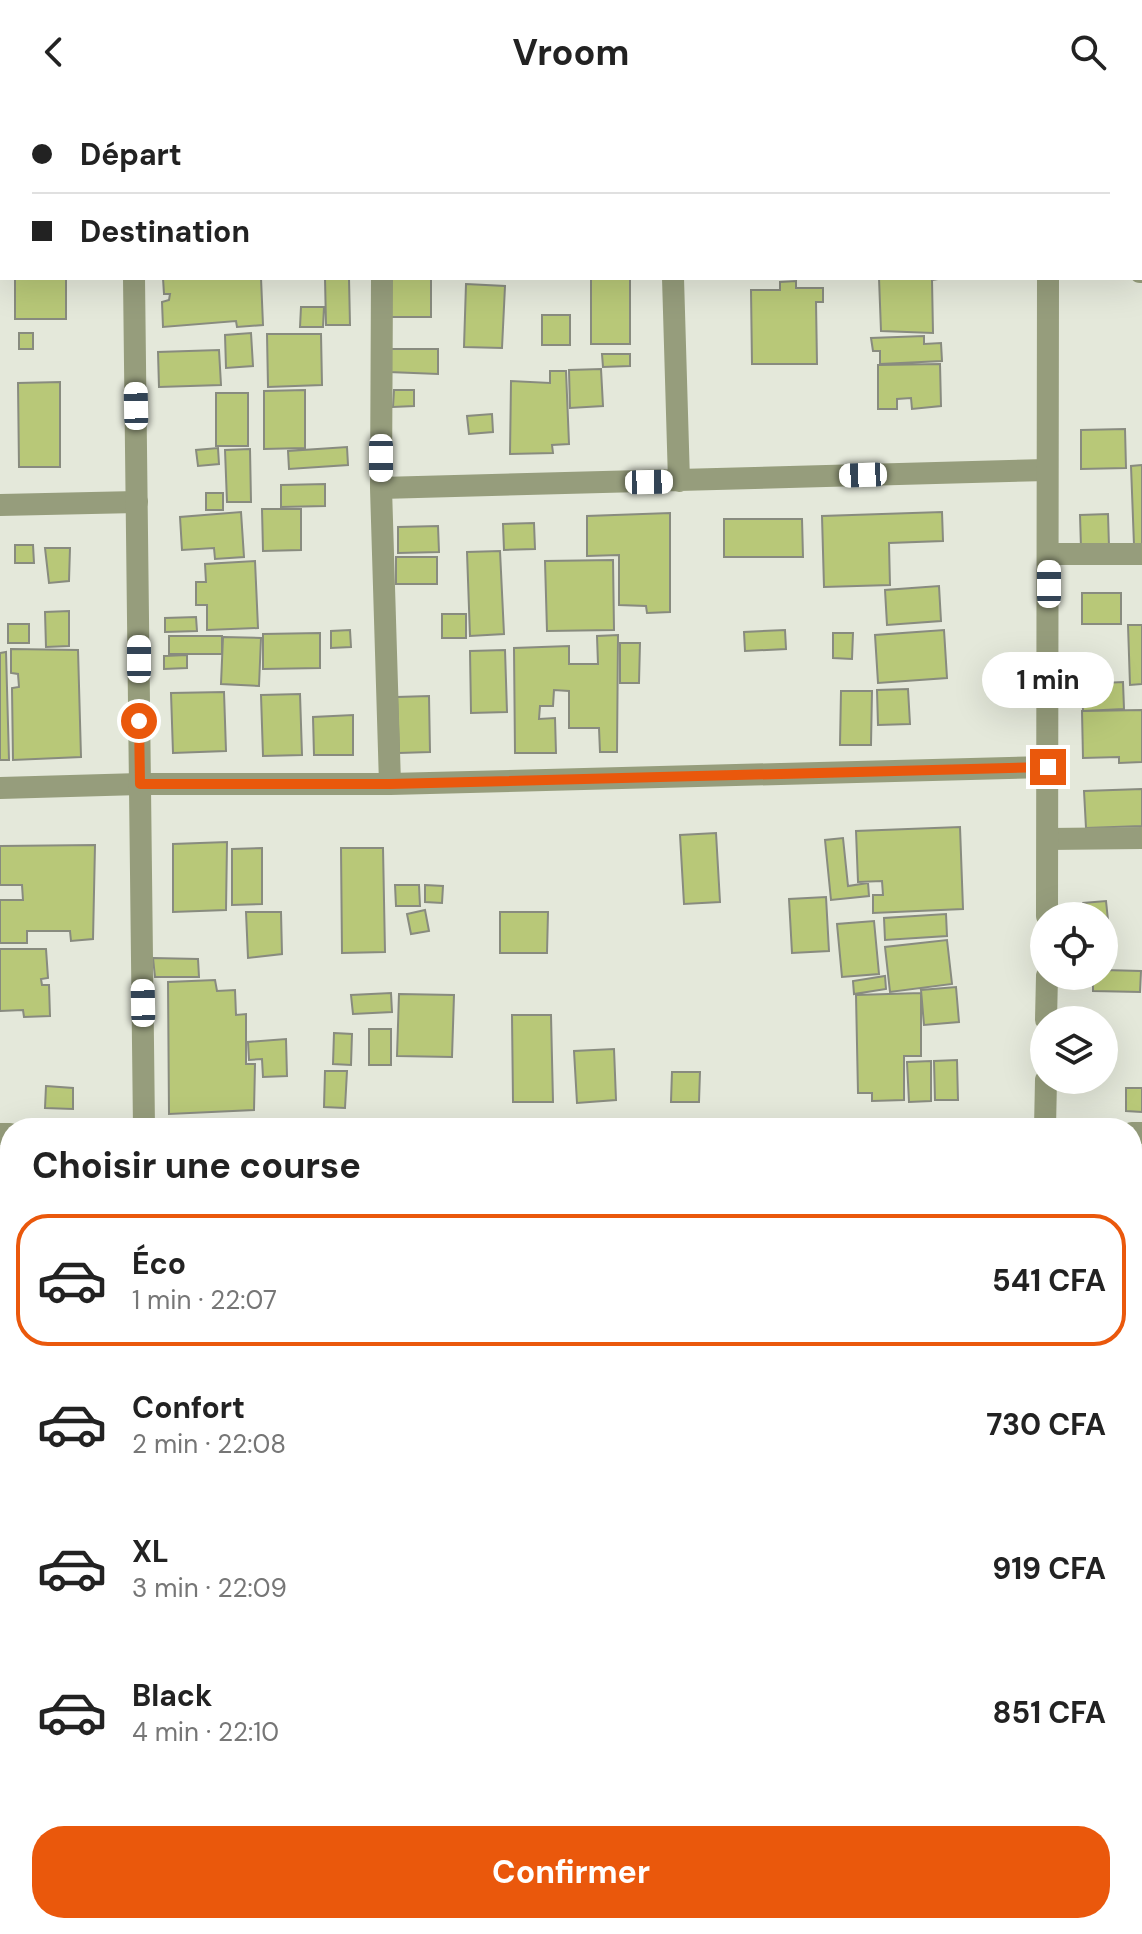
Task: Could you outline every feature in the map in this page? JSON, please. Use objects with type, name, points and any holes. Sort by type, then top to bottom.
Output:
[{"type":"street","points":[[134,280],[144,1118]]},
{"type":"street","points":[[382,280],[381,488],[390,784]]},
{"type":"street","points":[[673,280],[679,481]]},
{"type":"street","points":[[1047,902],[1048,280]]},
{"type":"street","points":[[381,488],[1047,470]]},
{"type":"street","points":[[0,505],[137,502]]},
{"type":"street","points":[[1049,554],[1142,554]]},
{"type":"street","points":[[0,788],[140,784],[390,784],[1048,767]]},
{"type":"street","points":[[1048,839],[1142,838]]},
{"type":"street","points":[[1045,1118],[1046,1094]]},
{"type":"building","points":[[15,280],[66,280],[66,319],[15,319]]},
{"type":"building","points":[[163,280],[261,280],[263,325],[237,327],[236,321],[163,327],[162,302],[169,300],[170,294],[164,294]]},
{"type":"building","points":[[325,280],[349,280],[350,325],[326,325]]},
{"type":"building","points":[[388,280],[431,280],[431,317],[388,317]]},
{"type":"building","points":[[591,280],[630,280],[630,344],[591,344]]},
{"type":"building","points":[[879,280],[932,280],[933,333],[881,331]]},
{"type":"building","points":[[796,281],[796,288],[823,288],[823,302],[816,302],[817,364],[752,364],[751,290],[780,290],[780,282]]},
{"type":"building","points":[[466,284],[505,286],[502,348],[464,347]]},
{"type":"building","points":[[301,307],[324,307],[323,327],[300,327]]},
{"type":"building","points":[[542,315],[570,315],[570,345],[542,345]]},
{"type":"building","points":[[19,333],[33,333],[33,349],[19,349]]},
{"type":"building","points":[[251,333],[253,366],[226,368],[225,335]]},
{"type":"building","points":[[267,334],[321,334],[322,385],[268,387]]},
{"type":"building","points":[[924,336],[924,344],[941,343],[942,361],[880,364],[880,351],[873,351],[871,338]]},
{"type":"building","points":[[389,349],[438,349],[438,374],[389,372]]},
{"type":"building","points":[[219,350],[221,385],[159,387],[158,352]]},
{"type":"building","points":[[602,354],[630,354],[630,366],[603,367]]},
{"type":"building","points":[[940,364],[941,406],[912,409],[911,398],[897,399],[897,409],[878,409],[878,365]]},
{"type":"building","points":[[601,369],[603,406],[570,408],[569,370]]},
{"type":"building","points":[[550,371],[566,371],[569,444],[552,445],[553,453],[510,454],[511,381],[550,383]]},
{"type":"building","points":[[60,382],[60,467],[19,467],[18,383]]},
{"type":"building","points":[[305,390],[305,448],[264,449],[264,391]]},
{"type":"building","points":[[394,390],[414,390],[414,406],[393,407]]},
{"type":"building","points":[[216,393],[248,393],[248,446],[216,446]]},
{"type":"building","points":[[492,414],[493,432],[469,434],[467,416]]},
{"type":"building","points":[[1125,429],[1126,468],[1081,469],[1081,430]]},
{"type":"building","points":[[347,447],[348,465],[289,469],[288,451]]},
{"type":"building","points":[[218,448],[219,464],[198,466],[196,450]]},
{"type":"building","points":[[250,449],[251,502],[227,502],[225,450]]},
{"type":"building","points":[[1142,465],[1142,545],[1134,545],[1131,466]]},
{"type":"building","points":[[325,484],[325,506],[281,507],[281,485]]},
{"type":"building","points":[[206,493],[223,493],[223,510],[206,510]]},
{"type":"building","points":[[262,509],[301,509],[301,550],[263,551]]},
{"type":"building","points":[[241,512],[244,557],[215,559],[214,548],[182,550],[180,517]]},
{"type":"building","points":[[942,512],[943,541],[889,543],[890,585],[824,587],[822,516]]},
{"type":"building","points":[[670,513],[670,612],[647,613],[646,606],[619,605],[619,555],[587,556],[587,516]]},
{"type":"building","points":[[1108,514],[1109,547],[1081,548],[1080,515]]},
{"type":"building","points":[[724,519],[802,519],[803,557],[724,557]]},
{"type":"building","points":[[534,523],[535,549],[504,550],[503,524]]},
{"type":"building","points":[[438,526],[439,552],[398,553],[398,527]]},
{"type":"building","points":[[15,545],[33,545],[34,563],[15,563]]},
{"type":"building","points":[[45,548],[70,548],[69,581],[49,583]]},
{"type":"building","points":[[500,551],[504,634],[470,636],[467,552]]},
{"type":"building","points":[[396,557],[437,557],[437,584],[396,584]]},
{"type":"building","points":[[613,560],[614,630],[547,631],[545,561]]},
{"type":"building","points":[[255,561],[258,628],[207,630],[207,605],[196,605],[196,582],[206,582],[205,564]]},
{"type":"building","points":[[939,586],[941,621],[887,625],[885,590]]},
{"type":"building","points":[[1082,593],[1121,593],[1121,624],[1082,624]]},
{"type":"building","points":[[69,611],[69,646],[46,647],[45,612]]},
{"type":"building","points":[[442,614],[466,614],[466,638],[442,638]]},
{"type":"building","points":[[196,617],[197,631],[165,632],[165,618]]},
{"type":"building","points":[[8,624],[29,624],[29,643],[8,643]]},
{"type":"building","points":[[1128,625],[1142,625],[1142,684],[1130,685]]},
{"type":"building","points":[[350,630],[351,647],[331,648],[331,631]]},
{"type":"building","points":[[785,630],[786,649],[745,651],[744,632]]},
{"type":"building","points":[[944,630],[947,678],[878,683],[875,635]]},
{"type":"building","points":[[320,633],[320,668],[263,669],[263,634]]},
{"type":"building","points":[[833,633],[853,633],[852,659],[833,658]]},
{"type":"building","points":[[618,635],[617,752],[600,752],[599,728],[569,728],[569,691],[554,690],[553,706],[540,706],[539,719],[555,718],[556,753],[515,753],[514,648],[569,646],[569,664],[598,664],[597,636]]},
{"type":"building","points":[[169,636],[222,636],[222,654],[169,654]]},
{"type":"building","points":[[223,637],[261,638],[259,686],[221,684]]},
{"type":"building","points":[[620,643],[640,643],[639,683],[620,683]]},
{"type":"building","points":[[11,649],[78,650],[81,757],[13,760],[12,688],[19,687],[18,674],[11,673]]},
{"type":"building","points":[[505,650],[507,712],[471,713],[470,651]]},
{"type":"building","points":[[6,652],[9,760],[0,760],[0,653]]},
{"type":"building","points":[[187,655],[187,668],[164,669],[164,656]]},
{"type":"building","points":[[1123,682],[1124,709],[1083,711],[1082,684]]},
{"type":"building","points":[[908,689],[910,724],[878,725],[877,690]]},
{"type":"building","points":[[841,691],[872,691],[871,745],[840,745]]},
{"type":"building","points":[[224,692],[226,751],[173,753],[171,693]]},
{"type":"building","points":[[300,694],[302,755],[263,756],[261,695]]},
{"type":"building","points":[[429,696],[430,752],[399,753],[397,697]]},
{"type":"building","points":[[1142,710],[1142,762],[1119,763],[1119,757],[1083,758],[1082,711]]},
{"type":"building","points":[[353,715],[353,755],[314,755],[313,717]]},
{"type":"building","points":[[1142,789],[1142,826],[1086,828],[1084,791]]},
{"type":"building","points":[[960,827],[963,909],[873,913],[873,895],[883,895],[882,881],[858,882],[856,831]]},
{"type":"building","points":[[716,833],[720,902],[684,904],[680,835]]},
{"type":"building","points":[[843,838],[848,886],[868,883],[869,896],[831,900],[825,840]]},
{"type":"building","points":[[227,842],[226,910],[173,912],[173,844]]},
{"type":"building","points":[[95,845],[93,939],[71,941],[70,931],[27,931],[27,943],[0,943],[0,900],[23,900],[22,885],[0,885],[0,846]]},
{"type":"building","points":[[262,848],[262,904],[232,905],[232,849]]},
{"type":"building","points":[[341,848],[383,848],[385,952],[342,953]]},
{"type":"building","points":[[395,885],[419,885],[420,906],[396,906]]},
{"type":"building","points":[[425,885],[443,886],[442,903],[425,902]]},
{"type":"building","points":[[826,897],[829,951],[792,953],[789,899]]},
{"type":"building","points":[[425,910],[429,931],[411,934],[407,914]]},
{"type":"building","points":[[246,912],[281,912],[282,954],[248,958]]},
{"type":"building","points":[[500,912],[548,912],[547,953],[500,953]]},
{"type":"building","points":[[946,914],[947,936],[885,940],[884,918]]},
{"type":"building","points":[[874,921],[879,974],[842,977],[837,924]]},
{"type":"building","points":[[947,940],[952,984],[890,992],[885,947]]},
{"type":"building","points":[[0,949],[46,949],[48,978],[41,979],[42,985],[49,985],[50,1016],[24,1017],[23,1010],[0,1011]]},
{"type":"building","points":[[153,958],[198,959],[199,977],[155,977]]},
{"type":"building","points":[[1118,970],[1141,971],[1140,992],[1093,991],[1118,990]]},
{"type":"building","points":[[885,976],[886,989],[854,994],[853,981]]},
{"type":"building","points":[[215,980],[217,991],[235,990],[236,1015],[246,1014],[246,1064],[255,1064],[254,1110],[169,1114],[168,982]]},
{"type":"building","points":[[956,987],[959,1022],[924,1025],[921,990]]},
{"type":"building","points":[[391,993],[392,1012],[353,1014],[351,995]]},
{"type":"building","points":[[921,993],[921,1056],[904,1056],[904,1100],[872,1101],[872,1093],[858,1093],[856,995]]},
{"type":"building","points":[[399,994],[454,995],[452,1057],[397,1056]]},
{"type":"building","points":[[512,1015],[551,1015],[553,1102],[513,1102]]},
{"type":"building","points":[[369,1029],[391,1029],[391,1065],[369,1065]]},
{"type":"building","points":[[334,1033],[352,1034],[351,1065],[333,1064]]},
{"type":"building","points":[[286,1039],[287,1076],[263,1077],[262,1059],[249,1060],[248,1042]]},
{"type":"building","points":[[614,1049],[616,1100],[577,1103],[574,1051]]},
{"type":"building","points":[[957,1060],[958,1100],[935,1100],[934,1061]]},
{"type":"building","points":[[931,1061],[931,1101],[909,1102],[907,1062]]},
{"type":"building","points":[[325,1071],[347,1071],[345,1108],[324,1107]]},
{"type":"building","points":[[672,1072],[700,1072],[699,1102],[671,1102]]},
{"type":"building","points":[[46,1086],[73,1088],[73,1109],[45,1108]]},
{"type":"building","points":[[1126,1088],[1142,1088],[1142,1112],[1126,1111]]},
{"type":"route","points":[[139,721],[140,784],[390,784],[1048,767]]}]
